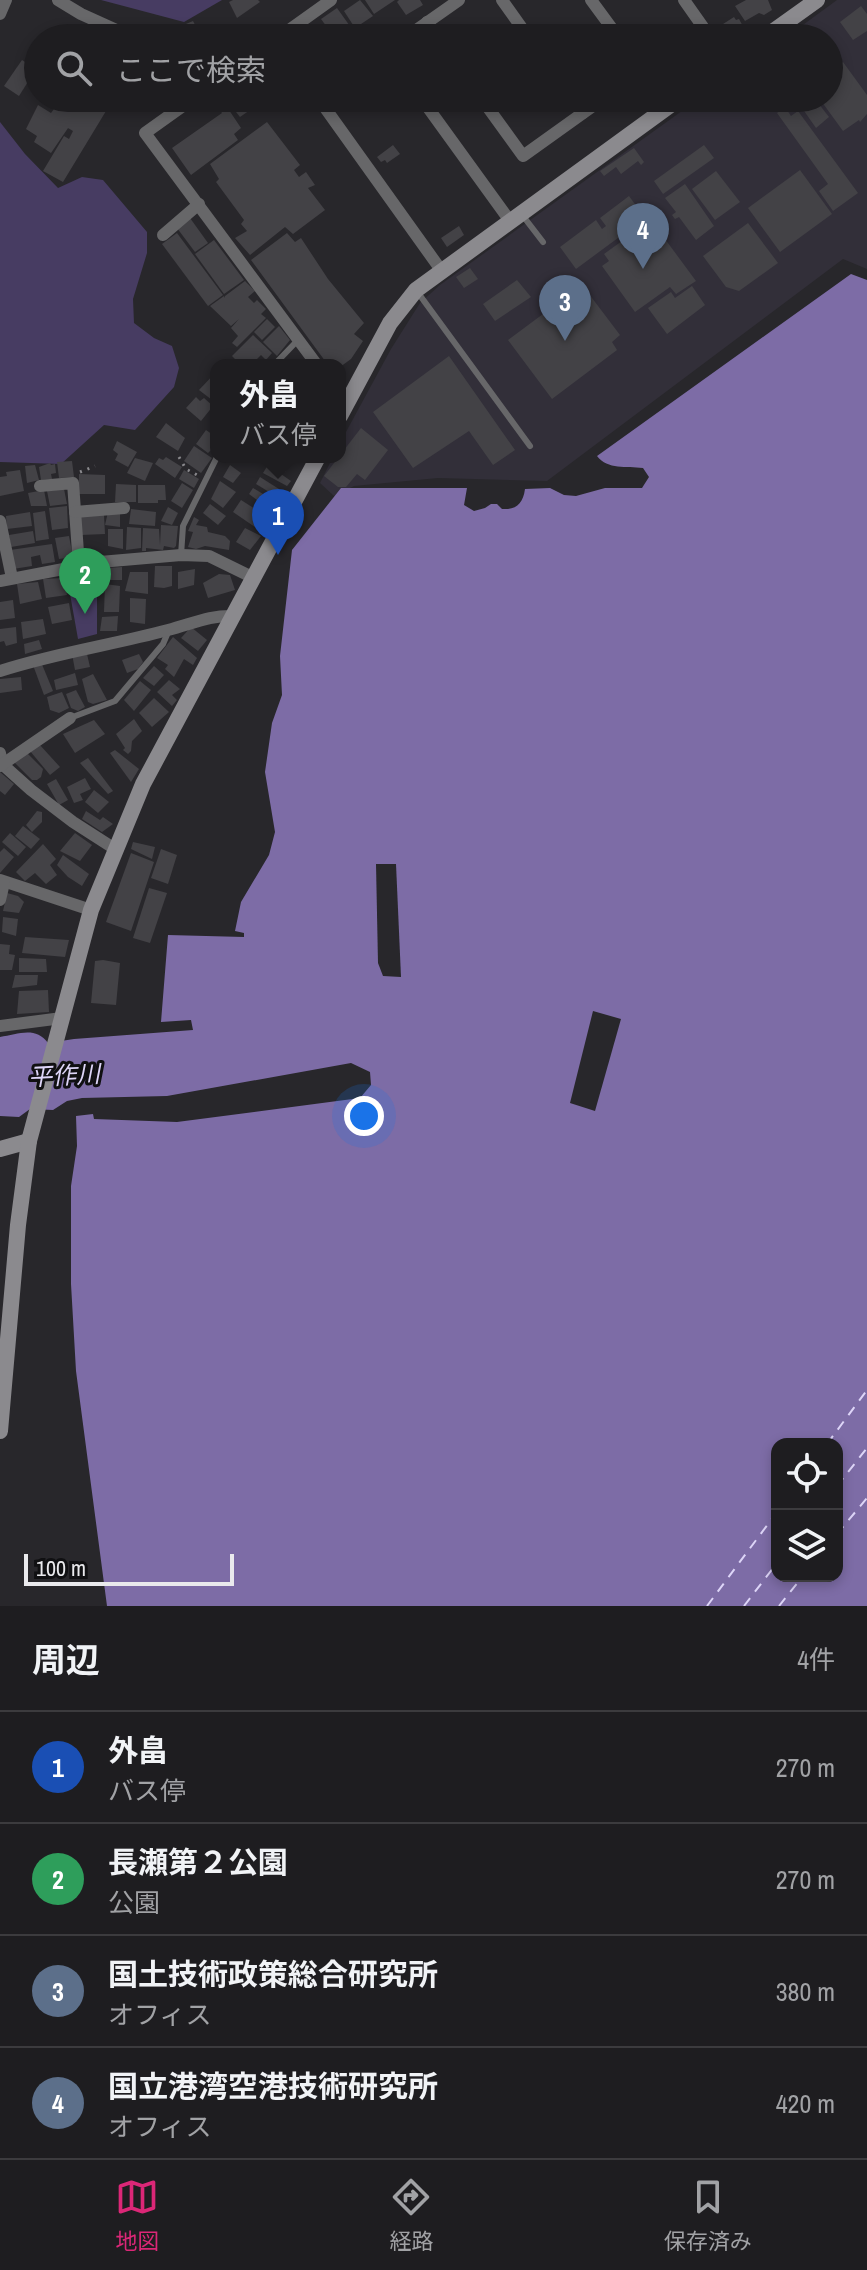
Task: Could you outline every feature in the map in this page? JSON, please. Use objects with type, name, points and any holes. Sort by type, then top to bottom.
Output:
[{"type":"street","points":[[0,14],[6,0]]},
{"type":"street","points":[[58,0],[108,24]]},
{"type":"street","points":[[298,24],[331,0]]},
{"type":"street","points":[[424,24],[459,0]]},
{"type":"street","points":[[502,0],[519,24]]},
{"type":"street","points":[[591,0],[609,24]]},
{"type":"street","points":[[684,0],[701,24]]},
{"type":"street","points":[[783,24],[814,1]]},
{"type":"street","points":[[174,112],[145,133],[312,359]]},
{"type":"street","points":[[328,112],[441,270]]},
{"type":"street","points":[[432,112],[515,217]]},
{"type":"street","points":[[491,112],[523,156],[583,113]]},
{"type":"street","points":[[346,398],[390,323],[416,290],[661,112]]},
{"type":"street","points":[[163,235],[199,204]]},
{"type":"street","points":[[0,1431],[3,1370],[29,1141],[91,910],[143,784],[315,463]]},
{"type":"street","points":[[40,486],[73,483],[79,566]]},
{"type":"street","points":[[75,512],[124,508]]},
{"type":"street","points":[[0,521],[6,580],[79,566],[181,555],[209,556],[254,578]]},
{"type":"street","points":[[0,671],[45,656],[169,630],[213,615],[234,616]]},
{"type":"street","points":[[70,718],[1,761],[73,822],[115,849]]},
{"type":"street","points":[[0,900],[2,881],[91,910]]},
{"type":"street","points":[[0,1026],[62,1018]]},
{"type":"street","points":[[0,1137],[29,1141]]},
{"type":"street","points":[[0,1149],[29,1141]]},
{"type":"lane","points":[[515,217],[543,242]]},
{"type":"lane","points":[[416,290],[530,446]]},
{"type":"lane","points":[[280,359],[297,341]]},
{"type":"lane","points":[[181,555],[183,526],[214,463]]},
{"type":"lane","points":[[70,718],[115,701],[163,644],[169,630]]},
{"type":"path","points":[[179,457],[186,469],[206,480]]},
{"type":"shaded area","points":[[101,0],[222,0],[184,22]]},
{"type":"shaded area","points":[[837,0],[867,0],[867,269],[843,259],[547,481],[438,478],[354,486],[334,496],[320,483],[330,463],[346,463],[346,432],[420,303],[440,285],[681,112],[843,112],[843,24],[804,24]]},
{"type":"shaded area","points":[[0,122],[58,188],[82,177],[103,180],[147,232],[147,253],[133,299],[134,323],[154,338],[172,346],[179,368],[174,387],[135,430],[104,425],[61,464],[0,462]]},
{"type":"shaded area","points":[[77,574],[80,594],[97,592],[97,634],[78,639],[67,577]]},
{"type":"water","name":"平作川","points":[[851,274],[867,280],[867,1606],[107,1606],[76,1371],[71,1284],[71,1186],[77,1146],[76,1116],[93,1114],[94,1119],[177,1122],[360,1098],[371,1085],[370,1072],[351,1063],[167,1096],[82,1098],[67,1101],[53,1110],[30,1109],[19,1117],[0,1116],[0,1037],[32,1033],[48,1043],[193,1030],[191,1020],[161,1022],[168,935],[244,937],[244,933],[235,931],[241,902],[269,855],[275,832],[265,772],[272,723],[282,695],[280,656],[292,550],[341,488],[467,488],[464,505],[474,511],[491,504],[497,504],[502,509],[515,507],[523,499],[525,489],[550,488],[564,495],[576,496],[605,488],[642,488],[649,477],[643,468],[606,464],[597,456]]},
{"type":"pier","points":[[376,864],[396,864],[401,977],[383,976],[378,963]]},
{"type":"pier","points":[[593,1011],[621,1019],[595,1111],[570,1103]]},
{"type":"building","points":[[360,0],[373,16],[361,24],[352,24],[344,11]]},
{"type":"building","points":[[365,0],[395,0],[374,14]]},
{"type":"building","points":[[420,0],[423,5],[406,15],[397,2]]},
{"type":"building","points":[[746,0],[768,0],[772,10],[745,21],[735,6]]},
{"type":"building","points":[[229,2],[260,2],[237,18]]},
{"type":"building","points":[[861,6],[867,14],[867,31],[853,40],[840,22]]},
{"type":"building","points":[[337,8],[348,24],[325,24],[321,19]]},
{"type":"building","points":[[734,17],[742,24],[723,24]]},
{"type":"building","points":[[24,61],[24,88],[19,96],[4,86]]},
{"type":"building","points":[[843,62],[867,95],[867,114],[860,122],[843,131],[829,112],[843,112]]},
{"type":"building","points":[[34,112],[105,112],[63,182],[43,171],[64,136],[69,139],[73,131],[68,128],[51,153],[34,142],[37,136],[26,129]]},
{"type":"building","points":[[230,112],[241,128],[234,134],[238,140],[191,175],[172,148],[222,113]]},
{"type":"building","points":[[788,112],[791,116],[799,112],[858,193],[833,211],[819,191],[828,184],[777,113]]},
{"type":"building","points":[[805,112],[825,112],[829,117],[816,128]]},
{"type":"building","points":[[267,122],[300,165],[294,170],[299,177],[306,172],[315,185],[308,188],[325,210],[293,234],[285,227],[250,255],[235,238],[247,231],[241,224],[244,220],[216,182],[219,179],[210,164]]},
{"type":"building","points":[[393,145],[400,154],[387,163],[385,160],[381,162],[377,157]]},
{"type":"building","points":[[704,145],[714,158],[663,194],[654,181]]},
{"type":"building","points":[[634,148],[644,162],[641,165],[638,161],[621,174],[616,167],[604,176],[600,171]]},
{"type":"building","points":[[800,170],[832,214],[780,252],[748,208]]},
{"type":"building","points":[[716,171],[740,202],[715,220],[692,189]]},
{"type":"building","points":[[685,184],[714,226],[696,240],[679,217],[675,219],[672,215],[676,212],[665,198]]},
{"type":"building","points":[[629,196],[645,218],[576,269],[560,247],[596,220],[602,229],[606,226],[600,218]]},
{"type":"building","points":[[190,218],[208,243],[195,252],[177,228]]},
{"type":"building","points":[[651,220],[696,281],[676,294],[670,287],[635,312],[602,266],[609,261],[604,254]]},
{"type":"building","points":[[748,223],[778,263],[739,291],[726,287],[703,256]]},
{"type":"building","points":[[459,226],[464,235],[447,247],[441,238]]},
{"type":"building","points":[[177,233],[223,295],[208,306],[162,244]]},
{"type":"building","points":[[287,233],[295,242],[301,238],[328,279],[364,323],[354,334],[363,341],[351,359],[346,363],[346,359],[324,359],[251,260]]},
{"type":"building","points":[[214,240],[244,280],[224,294],[195,254]]},
{"type":"building","points":[[470,268],[478,279],[464,288],[456,277]]},
{"type":"building","points":[[517,280],[531,297],[495,321],[483,304]]},
{"type":"building","points":[[245,281],[255,291],[248,297],[254,303],[257,300],[266,309],[261,314],[266,318],[237,347],[232,343],[238,336],[231,328],[239,319],[231,326],[210,306]]},
{"type":"building","points":[[692,286],[705,305],[667,334],[648,308],[671,292],[675,298]]},
{"type":"building","points":[[574,291],[581,300],[589,294],[620,335],[612,342],[617,350],[552,399],[508,340]]},
{"type":"building","points":[[267,319],[275,327],[262,340],[254,332]]},
{"type":"building","points":[[279,326],[290,340],[277,356],[263,342]]},
{"type":"building","points":[[253,335],[272,353],[267,359],[261,355],[257,359],[235,359],[232,356]]},
{"type":"building","points":[[449,356],[515,450],[493,465],[469,431],[413,468],[373,412]]},
{"type":"building","points":[[210,378],[210,398],[199,390]]},
{"type":"building","points":[[196,397],[210,403],[210,410],[201,421],[186,408]]},
{"type":"building","points":[[166,423],[185,438],[178,451],[156,437]]},
{"type":"building","points":[[361,428],[388,450],[365,480],[357,474],[346,487],[338,487],[324,476],[334,463],[346,463],[346,447]]},
{"type":"building","points":[[206,430],[210,433],[208,453],[196,444]]},
{"type":"building","points":[[117,441],[137,452],[128,467],[115,460],[118,454],[113,450]]},
{"type":"building","points":[[194,446],[210,457],[201,473],[184,461]]},
{"type":"building","points":[[166,457],[182,467],[175,478],[155,464],[159,458],[163,460]]},
{"type":"building","points":[[135,458],[153,463],[145,481],[127,473]]},
{"type":"building","points":[[72,461],[74,477],[59,478],[57,462]]},
{"type":"building","points":[[272,463],[289,463],[285,472]]},
{"type":"building","points":[[55,464],[56,473],[51,474],[52,479],[41,480],[39,467]]},
{"type":"building","points":[[35,465],[39,480],[27,483],[25,466]]},
{"type":"building","points":[[230,465],[241,473],[233,483],[223,477]]},
{"type":"building","points":[[268,465],[291,481],[287,486],[263,473]]},
{"type":"building","points":[[20,470],[24,491],[0,496],[0,477],[7,476],[6,472]]},
{"type":"building","points":[[184,470],[199,479],[194,488],[179,479]]},
{"type":"building","points":[[79,474],[105,475],[105,494],[79,494]]},
{"type":"building","points":[[260,477],[279,489],[274,495],[256,484]]},
{"type":"building","points":[[220,481],[236,492],[223,508],[211,499]]},
{"type":"building","points":[[182,483],[193,490],[182,508],[171,501]]},
{"type":"building","points":[[116,484],[136,485],[136,502],[115,502]]},
{"type":"building","points":[[138,485],[165,485],[166,500],[138,503]]},
{"type":"building","points":[[253,488],[281,505],[273,512],[249,494]]},
{"type":"building","points":[[64,489],[67,504],[50,506],[47,491]]},
{"type":"building","points":[[44,490],[47,506],[31,506],[28,493]]},
{"type":"building","points":[[241,500],[268,517],[258,529],[233,512]]},
{"type":"building","points":[[210,504],[226,516],[218,525],[203,513]]},
{"type":"building","points":[[67,506],[68,528],[52,530],[49,508]]},
{"type":"building","points":[[168,507],[178,513],[172,525],[161,521]]},
{"type":"building","points":[[131,509],[156,512],[155,526],[129,524]]},
{"type":"building","points":[[45,511],[49,539],[36,541],[33,513]]},
{"type":"building","points":[[30,512],[32,526],[7,529],[6,516]]},
{"type":"building","points":[[108,512],[120,512],[120,527],[105,525]]},
{"type":"building","points":[[104,515],[105,534],[81,535],[81,516]]},
{"type":"building","points":[[194,517],[199,520],[196,525],[225,536],[230,541],[229,550],[188,547],[193,532],[188,531]]},
{"type":"building","points":[[161,525],[178,526],[176,546],[142,551],[143,528],[159,529],[160,545]]},
{"type":"building","points":[[127,527],[141,528],[141,548],[126,550]]},
{"type":"building","points":[[245,528],[261,536],[250,550],[236,542]]},
{"type":"building","points":[[108,529],[123,529],[123,549],[108,546]]},
{"type":"building","points":[[33,531],[35,543],[11,547],[9,535]]},
{"type":"building","points":[[69,536],[73,557],[59,559],[55,538]]},
{"type":"building","points":[[52,544],[55,562],[42,564],[40,555],[31,557],[32,566],[13,569],[10,550]]},
{"type":"building","points":[[155,566],[172,566],[172,586],[154,587]]},
{"type":"building","points":[[122,567],[122,580],[105,580],[107,568]]},
{"type":"building","points":[[195,569],[194,585],[178,589],[178,572]]},
{"type":"building","points":[[130,572],[148,572],[148,594],[125,591]]},
{"type":"building","points":[[219,574],[230,575],[235,590],[208,598],[203,583]]},
{"type":"building","points":[[63,578],[67,595],[46,598],[43,579]]},
{"type":"building","points":[[38,582],[42,599],[20,604],[17,584]]},
{"type":"building","points":[[105,584],[120,586],[119,612],[104,612]]},
{"type":"building","points":[[130,598],[146,599],[145,624],[130,622]]},
{"type":"building","points":[[13,600],[15,618],[0,620],[0,602]]},
{"type":"building","points":[[69,603],[72,620],[52,624],[48,607]]},
{"type":"building","points":[[118,616],[117,631],[100,631],[102,617]]},
{"type":"building","points":[[43,619],[46,634],[23,639],[21,622]]},
{"type":"building","points":[[16,627],[17,643],[6,646],[4,641],[0,642],[0,629]]},
{"type":"building","points":[[191,627],[207,640],[198,651],[181,638]]},
{"type":"building","points":[[173,637],[197,658],[193,665],[184,659],[174,677],[165,669],[168,665],[157,658]]},
{"type":"building","points":[[39,640],[42,649],[25,654],[24,644]]},
{"type":"building","points":[[72,654],[87,654],[90,667],[75,670]]},
{"type":"building","points":[[139,654],[143,662],[138,669],[127,673],[122,660]]},
{"type":"building","points":[[41,662],[53,691],[44,695],[33,665]]},
{"type":"building","points":[[154,666],[164,675],[154,686],[143,678]]},
{"type":"building","points":[[75,673],[78,685],[56,690],[54,680]]},
{"type":"building","points":[[93,674],[107,700],[93,704],[88,702],[82,679]]},
{"type":"building","points":[[21,677],[22,690],[0,693],[0,679]]},
{"type":"building","points":[[169,680],[180,689],[172,695],[177,700],[172,706],[157,692]]},
{"type":"building","points":[[140,681],[151,690],[134,711],[124,700]]},
{"type":"building","points":[[76,690],[85,707],[78,711],[71,708],[66,694]]},
{"type":"building","points":[[62,692],[69,708],[59,713],[50,710],[47,697]]},
{"type":"building","points":[[154,698],[169,712],[152,727],[139,713]]},
{"type":"building","points":[[134,719],[142,731],[132,741],[128,754],[116,734]]},
{"type":"building","points":[[94,720],[105,734],[75,753],[63,734]]},
{"type":"building","points":[[39,744],[60,767],[50,775],[30,751]]},
{"type":"building","points":[[115,750],[139,769],[131,782],[110,753]]},
{"type":"building","points":[[27,753],[43,769],[37,780],[32,780],[14,762]]},
{"type":"building","points":[[88,758],[113,791],[108,794],[80,763]]},
{"type":"building","points":[[0,772],[14,784],[5,795],[0,791]]},
{"type":"building","points":[[85,778],[91,789],[80,794],[83,800],[74,803],[67,787]]},
{"type":"building","points":[[56,779],[68,800],[59,805],[47,784]]},
{"type":"building","points":[[94,790],[109,802],[98,813],[85,802]]},
{"type":"building","points":[[37,811],[42,812],[42,822],[32,832],[26,825]]},
{"type":"building","points":[[86,811],[113,824],[102,832],[82,819]]},
{"type":"building","points":[[23,826],[40,839],[31,849],[15,836]]},
{"type":"building","points":[[10,833],[26,847],[18,856],[2,842]]},
{"type":"building","points":[[75,833],[92,845],[80,861],[60,851]]},
{"type":"building","points":[[133,842],[155,847],[152,859],[131,849]]},
{"type":"building","points":[[43,844],[56,859],[50,865],[57,875],[46,884],[35,873],[25,881],[16,872]]},
{"type":"building","points":[[4,848],[14,857],[0,873],[0,852]]},
{"type":"building","points":[[161,849],[177,855],[168,884],[151,878]]},
{"type":"building","points":[[131,853],[154,862],[131,931],[106,922]]},
{"type":"building","points":[[63,855],[89,874],[82,886],[57,865]]},
{"type":"building","points":[[149,888],[167,893],[150,943],[133,938]]},
{"type":"building","points":[[7,893],[18,896],[24,902],[19,913],[3,911]]},
{"type":"building","points":[[3,917],[18,919],[16,936],[2,932]]},
{"type":"building","points":[[25,937],[69,940],[65,957],[22,953]]},
{"type":"building","points":[[0,944],[10,945],[9,954],[15,955],[12,970],[0,970]]},
{"type":"building","points":[[19,958],[46,959],[47,972],[19,972]]},
{"type":"building","points":[[95,961],[120,963],[116,1005],[91,1003]]},
{"type":"building","points":[[15,975],[38,975],[37,985],[12,988]]},
{"type":"building","points":[[48,990],[49,1012],[17,1014],[19,991]]},
{"type":"ferry route","points":[[831,1438],[867,1390]]},
{"type":"ferry route","points":[[843,1478],[867,1448]]},
{"type":"ferry route","points":[[843,1527],[867,1498]]},
{"type":"ferry route","points":[[707,1606],[771,1520]]},
{"type":"ferry route","points":[[744,1606],[771,1571]]},
{"type":"ferry route","points":[[779,1606],[798,1582]]},
{"type":"place","name":"国立港湾空港技術研究所","points":[[643,269]]},
{"type":"place","name":"国土技術政策総合研究所","points":[[565,341]]},
{"type":"place","name":"外畠","points":[[278,555]]},
{"type":"place","name":"長瀬第２公園","points":[[85,614]]}]
